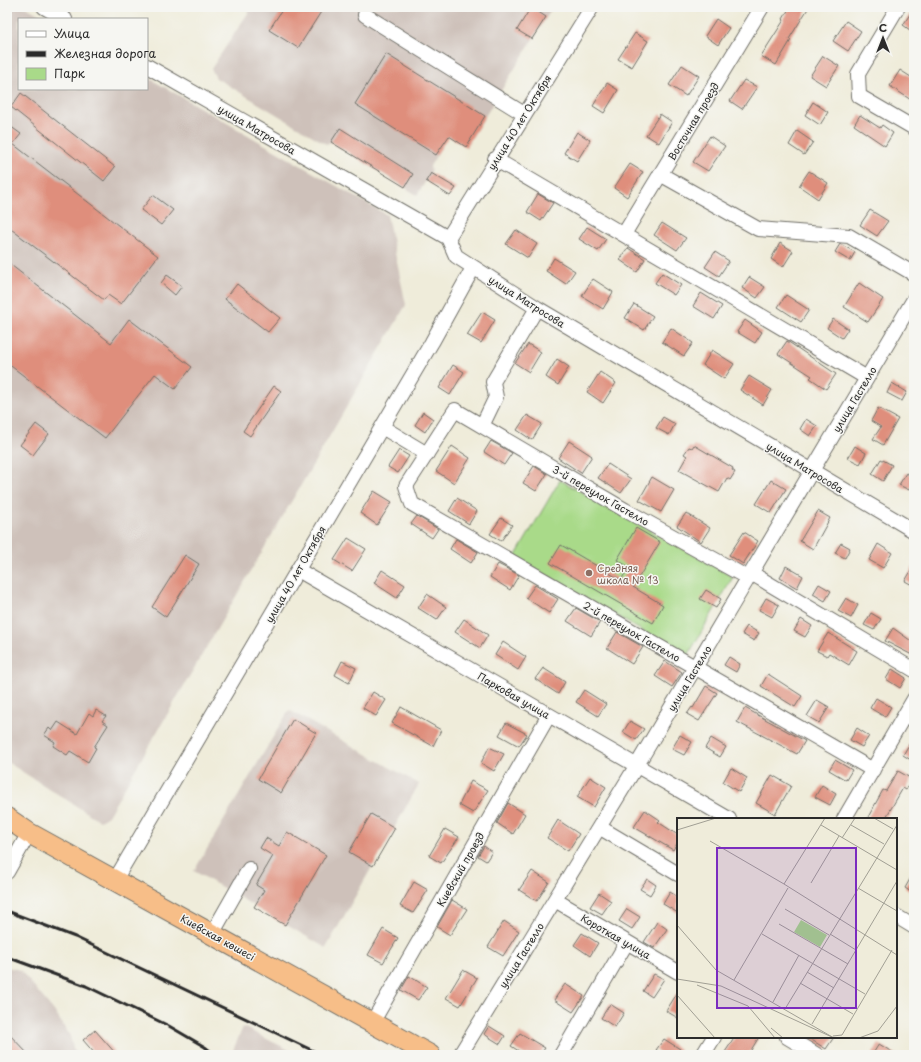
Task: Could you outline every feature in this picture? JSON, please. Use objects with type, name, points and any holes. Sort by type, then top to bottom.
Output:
[{"type":"highway","name":"Киевская көшесі","points":[[7,818],[29,832],[430,1055]]},
{"type":"street","points":[[44,7],[63,18]]},
{"type":"street","name":"Восточная проезд","points":[[624,234],[762,7]]},
{"type":"street","points":[[898,7],[858,74],[859,96],[914,128]]},
{"type":"street","name":"улица 40 лет Октября","points":[[448,238],[588,9]]},
{"type":"street","points":[[365,15],[524,114]]},
{"type":"street","name":"улица Матросова","points":[[148,67],[448,238],[456,256],[473,268],[537,308],[914,531]]},
{"type":"street","points":[[495,159],[867,378]]},
{"type":"street","points":[[660,174],[758,229],[849,236],[914,274]]},
{"type":"street","name":"улица 40 лет Октября","points":[[115,880],[382,428],[473,268]]},
{"type":"street","name":"улица Гастелло","points":[[460,1055],[637,766],[811,470],[914,299]]},
{"type":"street","points":[[482,426],[496,397],[493,382],[537,308]]},
{"type":"street","name":"3-й переулок Гастелло","points":[[427,454],[455,410],[625,510],[749,575],[914,670]]},
{"type":"street","points":[[382,428],[427,454]]},
{"type":"street","name":"2-й переулок Гастелло","points":[[427,454],[406,486],[412,504],[873,770]]},
{"type":"street","name":"Парковая улица","points":[[298,570],[728,818]]},
{"type":"street","points":[[845,818],[914,699]]},
{"type":"street","name":"Киевский проезд","points":[[372,1023],[548,715]]},
{"type":"street","points":[[599,827],[677,873]]},
{"type":"street","points":[[7,872],[29,832]]},
{"type":"street","points":[[212,934],[249,869]]},
{"type":"street","name":"Короткая улица","points":[[555,900],[677,971]]},
{"type":"street","points":[[897,917],[914,927]]},
{"type":"street","points":[[561,1055],[627,942]]},
{"type":"street","points":[[703,1055],[713,1038]]},
{"type":"street","points":[[789,1038],[817,1055]]},
{"type":"shaded area","points":[[7,7],[26,7],[45,18],[18,18],[18,90],[148,90],[148,78],[387,215],[406,305],[108,816],[100,821],[7,762]]},
{"type":"shaded area","points":[[252,7],[553,7],[466,147],[448,136],[430,166],[431,173],[417,195],[331,142],[326,144],[216,78],[211,69]]},
{"type":"shaded area","points":[[289,710],[419,784],[326,948],[194,871]]},
{"type":"shaded area","points":[[7,967],[20,970],[54,1011],[70,1036],[73,1048],[79,1055],[7,1055]]},
{"type":"shaded area","points":[[243,1027],[299,1055],[231,1055]]},
{"type":"green space","points":[[560,480],[733,577],[687,657],[515,557]]},
{"type":"building","points":[[284,7],[324,7],[298,48],[269,30]]},
{"type":"building","points":[[531,7],[546,17],[532,39],[517,30]]},
{"type":"building","points":[[790,7],[809,7],[789,39],[791,40],[776,65],[761,56],[784,20],[783,19]]},
{"type":"building","points":[[914,8],[914,33],[903,25]]},
{"type":"building","points":[[716,19],[729,28],[718,45],[705,36]]},
{"type":"building","points":[[846,21],[861,31],[848,51],[833,41]]},
{"type":"building","points":[[635,33],[648,41],[632,67],[618,59]]},
{"type":"building","points":[[386,54],[485,116],[466,147],[449,136],[436,155],[355,104]]},
{"type":"building","points":[[823,56],[839,66],[826,86],[810,76]]},
{"type":"building","points":[[682,65],[699,76],[686,96],[669,85]]},
{"type":"building","points":[[900,70],[914,79],[914,102],[890,86]]},
{"type":"building","points":[[744,80],[757,87],[742,109],[730,101]]},
{"type":"building","points":[[607,83],[618,90],[604,113],[593,106]]},
{"type":"building","points":[[21,93],[115,167],[104,181],[11,107]]},
{"type":"building","points":[[813,102],[828,112],[820,125],[805,115]]},
{"type":"building","points":[[660,114],[672,122],[659,143],[646,135]]},
{"type":"building","points":[[860,115],[880,128],[882,125],[893,133],[885,146],[854,125]]},
{"type":"building","points":[[10,126],[21,134],[13,144],[158,256],[121,304],[108,295],[104,300],[7,226],[7,130]]},
{"type":"building","points":[[340,128],[413,174],[405,187],[331,142]]},
{"type":"building","points":[[797,131],[813,142],[804,155],[789,145]]},
{"type":"building","points":[[577,132],[590,140],[577,161],[564,153]]},
{"type":"building","points":[[710,136],[725,146],[708,171],[693,162]]},
{"type":"building","points":[[630,164],[643,172],[627,197],[614,188]]},
{"type":"building","points":[[809,171],[828,183],[818,199],[799,186]]},
{"type":"building","points":[[431,173],[456,188],[450,196],[426,181]]},
{"type":"building","points":[[538,194],[553,203],[541,221],[527,212]]},
{"type":"building","points":[[153,195],[173,210],[161,225],[141,210]]},
{"type":"building","points":[[870,210],[888,221],[877,236],[860,225]]},
{"type":"building","points":[[662,223],[686,238],[677,250],[654,235]]},
{"type":"building","points":[[587,227],[606,239],[598,251],[579,239]]},
{"type":"building","points":[[516,230],[537,244],[528,258],[506,244]]},
{"type":"building","points":[[780,243],[793,251],[783,267],[771,259]]},
{"type":"building","points":[[840,244],[855,252],[850,261],[835,252]]},
{"type":"building","points":[[628,248],[645,259],[637,272],[620,260]]},
{"type":"building","points":[[715,252],[729,261],[719,276],[705,267]]},
{"type":"building","points":[[554,258],[575,271],[566,284],[546,271]]},
{"type":"building","points":[[7,262],[111,343],[129,319],[192,367],[175,389],[155,374],[105,438],[7,363]]},
{"type":"building","points":[[662,273],[681,285],[674,295],[655,283]]},
{"type":"building","points":[[167,275],[182,286],[175,295],[161,283]]},
{"type":"building","points":[[749,277],[765,287],[757,298],[742,288]]},
{"type":"building","points":[[593,279],[613,292],[603,309],[582,296]]},
{"type":"building","points":[[859,283],[883,299],[868,322],[844,307]]},
{"type":"building","points":[[237,284],[280,318],[268,332],[225,299]]},
{"type":"building","points":[[701,293],[722,306],[714,319],[693,306]]},
{"type":"building","points":[[786,295],[809,310],[801,322],[778,307]]},
{"type":"building","points":[[634,304],[653,316],[644,330],[625,318]]},
{"type":"building","points":[[482,312],[495,320],[481,343],[467,335]]},
{"type":"building","points":[[833,319],[848,329],[842,338],[827,328]]},
{"type":"building","points":[[745,320],[762,332],[755,343],[737,332]]},
{"type":"building","points":[[671,328],[693,343],[684,356],[662,342]]},
{"type":"building","points":[[787,341],[836,374],[826,389],[810,378],[812,376],[778,354]]},
{"type":"building","points":[[528,344],[541,352],[529,372],[515,363]]},
{"type":"building","points":[[712,350],[734,364],[724,379],[703,365]]},
{"type":"building","points":[[557,359],[569,367],[558,385],[546,377]]},
{"type":"building","points":[[453,365],[464,372],[450,395],[439,388]]},
{"type":"building","points":[[600,372],[616,383],[603,403],[587,392]]},
{"type":"building","points":[[749,376],[772,390],[763,405],[740,390]]},
{"type":"building","points":[[892,383],[907,392],[902,401],[887,393]]},
{"type":"building","points":[[274,386],[281,391],[250,436],[243,431]]},
{"type":"building","points":[[878,408],[898,419],[883,445],[873,439],[881,427],[871,421]]},
{"type":"building","points":[[423,412],[433,419],[425,432],[415,425]]},
{"type":"building","points":[[527,415],[542,424],[532,440],[517,430]]},
{"type":"building","points":[[663,417],[675,424],[669,435],[656,428]]},
{"type":"building","points":[[806,419],[817,426],[810,436],[800,429]]},
{"type":"building","points":[[36,424],[49,434],[33,455],[20,445]]},
{"type":"building","points":[[491,441],[512,453],[504,465],[484,452]]},
{"type":"building","points":[[569,441],[592,456],[581,473],[558,458]]},
{"type":"building","points":[[694,445],[733,468],[732,470],[735,472],[730,480],[727,478],[719,492],[679,470],[687,456],[684,454],[689,447],[692,448]]},
{"type":"building","points":[[452,446],[470,458],[454,483],[436,471]]},
{"type":"building","points":[[855,446],[866,453],[860,464],[848,458]]},
{"type":"building","points":[[399,450],[409,456],[398,473],[388,467]]},
{"type":"building","points":[[881,459],[892,465],[883,481],[872,474]]},
{"type":"building","points":[[608,464],[631,479],[621,493],[598,478]]},
{"type":"building","points":[[534,466],[547,474],[536,491],[523,483]]},
{"type":"building","points":[[906,473],[914,477],[914,481],[909,490],[899,485]]},
{"type":"building","points":[[652,477],[674,490],[661,512],[639,500]]},
{"type":"building","points":[[771,480],[786,489],[771,513],[756,504]]},
{"type":"building","points":[[374,491],[392,502],[377,525],[360,513]]},
{"type":"building","points":[[457,498],[477,511],[469,524],[449,511]]},
{"type":"building","points":[[818,511],[830,518],[813,549],[800,541]]},
{"type":"building","points":[[686,513],[710,528],[701,542],[677,526]]},
{"type":"building","points":[[417,516],[438,529],[432,538],[411,524]]},
{"type":"building","points":[[501,518],[512,525],[501,541],[490,534]]},
{"type":"building","name":"Средняя школа № 13","points":[[636,528],[660,542],[633,587],[663,605],[653,623],[550,563],[561,545],[621,580],[629,567],[617,560]]},
{"type":"building","points":[[744,532],[758,541],[743,564],[729,555]]},
{"type":"building","points":[[348,538],[366,549],[352,571],[334,560]]},
{"type":"building","points":[[456,539],[478,552],[471,563],[450,549]]},
{"type":"building","points":[[841,543],[850,548],[845,558],[835,553]]},
{"type":"building","points":[[878,544],[892,553],[883,568],[869,560]]},
{"type":"building","points":[[185,555],[199,564],[166,617],[152,607]]},
{"type":"building","points":[[498,564],[519,575],[510,590],[490,577]]},
{"type":"building","points":[[786,566],[803,576],[797,588],[780,578]]},
{"type":"building","points":[[914,566],[914,586],[905,581]]},
{"type":"building","points":[[382,570],[405,585],[397,598],[374,583]]},
{"type":"building","points":[[819,584],[831,591],[825,601],[813,594]]},
{"type":"building","points":[[535,585],[558,599],[549,613],[526,598]]},
{"type":"building","points":[[706,590],[721,599],[716,608],[700,599]]},
{"type":"building","points":[[427,594],[446,607],[437,620],[418,608]]},
{"type":"building","points":[[766,598],[779,605],[772,617],[759,610]]},
{"type":"building","points":[[846,598],[858,605],[851,618],[838,611]]},
{"type":"building","points":[[576,608],[600,622],[591,636],[567,621]]},
{"type":"building","points":[[871,613],[881,619],[874,630],[864,625]]},
{"type":"building","points":[[464,619],[488,635],[480,648],[455,632]]},
{"type":"building","points":[[801,619],[812,626],[805,637],[794,631]]},
{"type":"building","points":[[747,626],[759,633],[754,641],[742,634]]},
{"type":"building","points":[[893,628],[914,643],[914,656],[885,641]]},
{"type":"building","points":[[617,632],[643,647],[632,664],[607,648]]},
{"type":"building","points":[[828,633],[857,651],[849,665],[829,653],[827,656],[817,651]]},
{"type":"building","points":[[503,642],[526,657],[518,670],[495,655]]},
{"type":"building","points":[[729,657],[740,664],[736,672],[724,665]]},
{"type":"building","points":[[342,661],[356,668],[349,683],[335,675]]},
{"type":"building","points":[[665,661],[682,672],[672,687],[655,676]]},
{"type":"building","points":[[543,668],[565,682],[558,694],[535,679]]},
{"type":"building","points":[[892,669],[906,678],[900,688],[886,679]]},
{"type":"building","points":[[768,674],[802,696],[795,707],[761,686]]},
{"type":"building","points":[[706,686],[717,693],[699,721],[687,714],[692,707],[693,708]]},
{"type":"building","points":[[584,690],[606,704],[598,716],[576,702]]},
{"type":"building","points":[[373,692],[386,700],[376,716],[363,708]]},
{"type":"building","points":[[876,698],[891,707],[885,717],[870,708]]},
{"type":"building","points":[[817,700],[829,707],[819,723],[807,716]]},
{"type":"building","points":[[401,707],[441,730],[433,746],[392,723]]},
{"type":"building","points":[[745,708],[805,741],[797,754],[737,722]]},
{"type":"building","points":[[96,710],[106,716],[102,721],[108,725],[94,747],[96,748],[88,762],[70,751],[67,755],[53,746],[55,742],[44,735],[49,728],[52,731],[58,722],[77,734],[89,713],[93,716]]},
{"type":"building","points":[[293,719],[316,733],[281,793],[258,779]]},
{"type":"building","points":[[630,721],[644,729],[636,740],[623,732]]},
{"type":"building","points":[[506,723],[527,734],[519,746],[499,735]]},
{"type":"building","points":[[857,728],[869,736],[862,747],[850,740]]},
{"type":"building","points":[[680,735],[692,742],[684,755],[672,749]]},
{"type":"building","points":[[914,736],[914,762],[903,755]]},
{"type":"building","points":[[711,738],[726,747],[720,757],[705,748]]},
{"type":"building","points":[[489,747],[504,754],[494,771],[481,763]]},
{"type":"building","points":[[835,760],[852,770],[846,780],[829,770]]},
{"type":"building","points":[[731,768],[747,778],[739,792],[723,782]]},
{"type":"building","points":[[898,771],[912,779],[906,790],[903,788],[886,818],[868,818],[883,790],[886,791]]},
{"type":"building","points":[[772,775],[791,786],[775,814],[756,803]]},
{"type":"building","points":[[590,777],[606,787],[594,807],[577,797]]},
{"type":"building","points":[[471,781],[488,790],[473,813],[459,805]]},
{"type":"building","points":[[822,785],[836,794],[830,805],[815,797]]},
{"type":"building","points":[[508,803],[525,814],[513,834],[497,823]]},
{"type":"building","points":[[645,810],[660,820],[658,822],[677,834],[677,844],[673,850],[634,827]]},
{"type":"building","points":[[371,814],[395,828],[373,866],[349,852]]},
{"type":"building","points":[[558,820],[579,834],[568,851],[547,838]]},
{"type":"building","points":[[445,829],[459,837],[441,863],[429,856]]},
{"type":"building","points":[[287,832],[326,855],[285,925],[254,907],[264,890],[256,885],[273,856],[260,848],[266,838],[279,846]]},
{"type":"building","points":[[484,846],[492,852],[486,861],[478,856]]},
{"type":"building","points":[[532,871],[549,882],[537,901],[519,890]]},
{"type":"building","points":[[914,872],[914,894],[905,888]]},
{"type":"building","points":[[647,879],[656,885],[650,895],[640,889]]},
{"type":"building","points":[[414,882],[428,890],[413,913],[400,906]]},
{"type":"building","points":[[670,892],[677,896],[677,912],[663,904]]},
{"type":"building","points":[[599,893],[611,901],[602,914],[590,907]]},
{"type":"building","points":[[452,900],[467,909],[450,935],[437,927]]},
{"type":"building","points":[[627,909],[640,917],[632,929],[619,921]]},
{"type":"building","points":[[504,921],[519,931],[503,956],[488,947]]},
{"type":"building","points":[[657,922],[667,929],[654,948],[644,942]]},
{"type":"building","points":[[383,929],[398,938],[383,963],[368,955]]},
{"type":"building","points":[[582,933],[598,943],[590,956],[574,945]]},
{"type":"building","points":[[463,970],[477,978],[460,1006],[446,998]]},
{"type":"building","points":[[654,974],[664,979],[652,997],[643,991]]},
{"type":"building","points":[[409,976],[427,987],[418,1000],[401,990]]},
{"type":"building","points":[[565,984],[584,996],[573,1012],[554,1000]]},
{"type":"building","points":[[677,994],[677,1017],[666,1011]]},
{"type":"building","points":[[610,1004],[624,1013],[615,1027],[601,1018]]},
{"type":"building","points":[[489,1026],[505,1036],[500,1044],[484,1034]]},
{"type":"building","points":[[95,1030],[117,1055],[96,1055],[83,1040]]},
{"type":"building","points":[[7,1032],[29,1055],[7,1055]]},
{"type":"building","points":[[520,1033],[545,1048],[540,1055],[525,1055],[511,1046]]},
{"type":"building","points":[[734,1038],[758,1038],[748,1055],[723,1055]]},
{"type":"building","points":[[809,1038],[833,1038],[826,1049]]},
{"type":"building","points":[[664,1039],[680,1049],[676,1055],[664,1055],[656,1050]]},
{"type":"building","points":[[879,1044],[897,1055],[872,1055]]},
{"type":"railway","points":[[7,911],[75,937],[322,1055]]},
{"type":"railway","points":[[7,957],[86,986],[169,1026],[205,1047],[215,1055]]},
{"type":"place","name":"Средняя школа № 13","points":[[589,573]]}]
